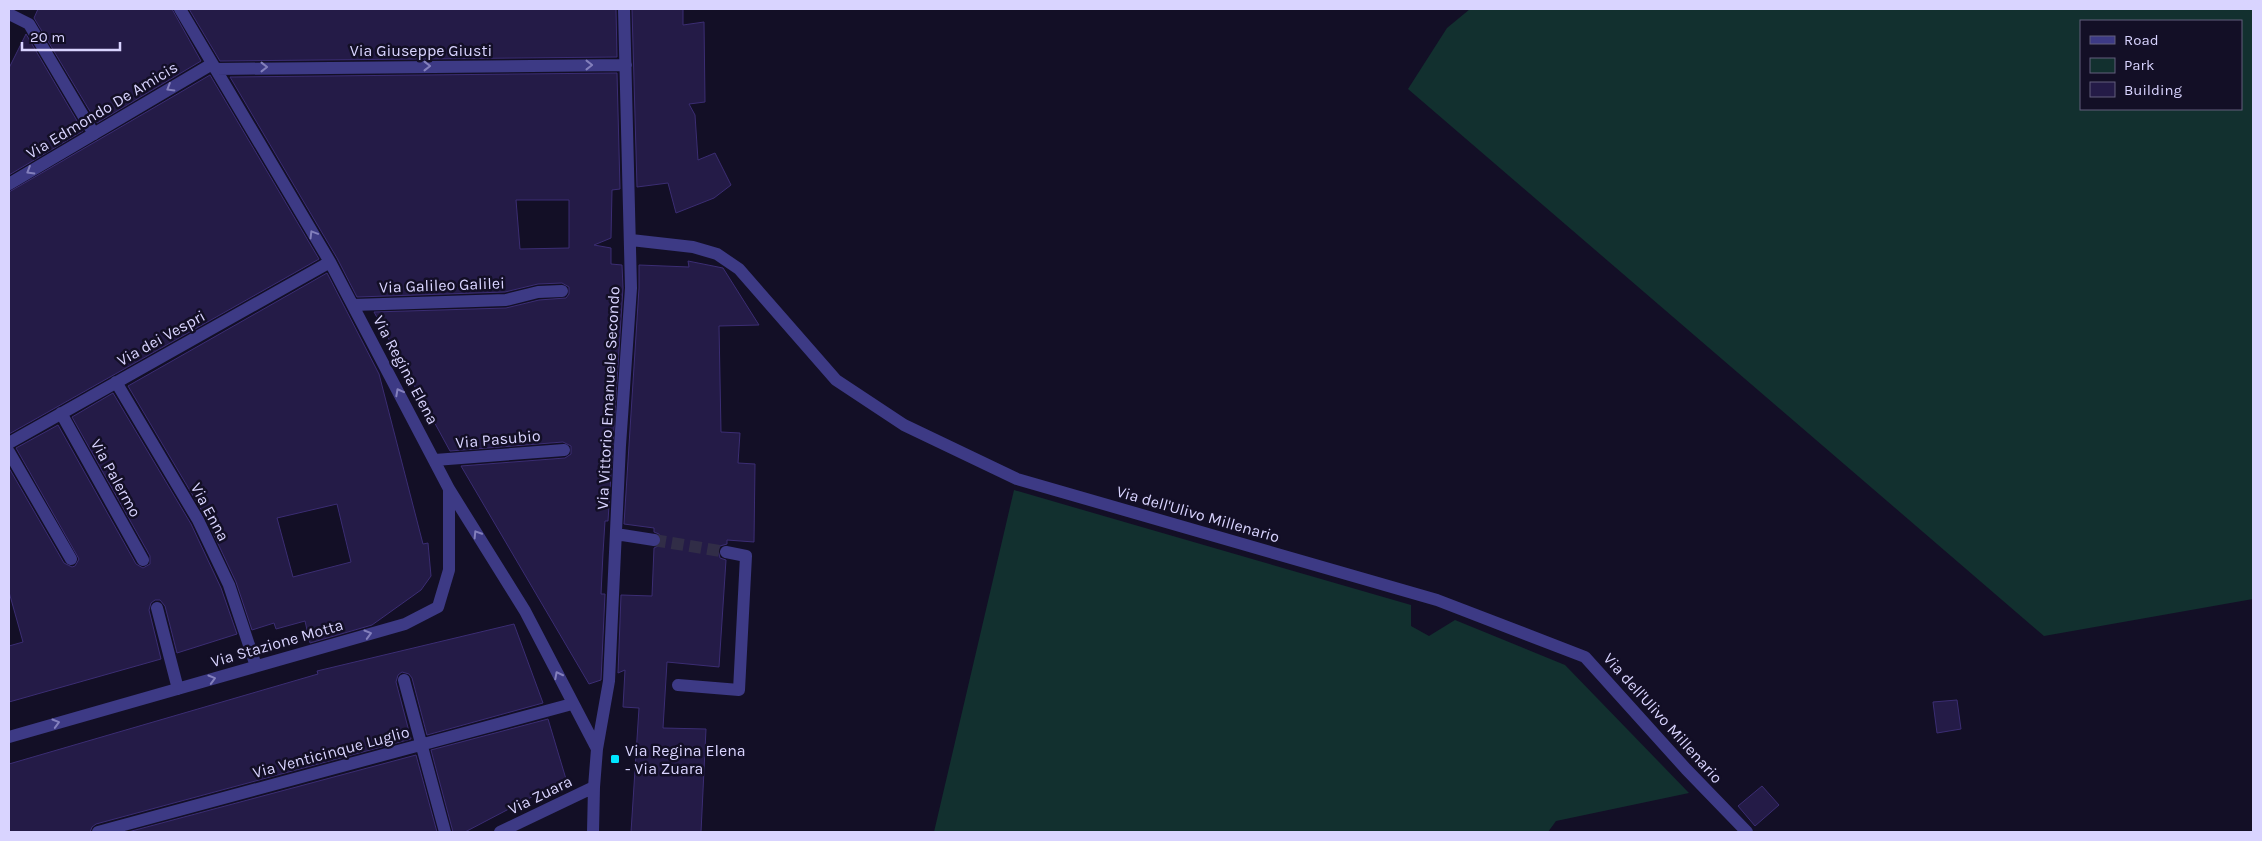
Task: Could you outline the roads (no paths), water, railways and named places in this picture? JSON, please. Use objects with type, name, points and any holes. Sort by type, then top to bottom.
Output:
[{"type":"street","name":"Via Regina Elena","points":[[180,9],[330,262],[449,489],[526,611],[572,704],[597,749]]},
{"type":"street","name":"Via Vittorio Emanuele Secondo","points":[[593,832],[597,749],[609,681],[631,288],[624,9]]},
{"type":"street","points":[[9,11],[29,24],[94,134]]},
{"type":"street","name":"Via Giuseppe Giusti","points":[[214,66],[626,65]]},
{"type":"street","name":"Via Edmondo De Amicis","points":[[9,184],[214,66]]},
{"type":"street","name":"Via dell'Ulivo Millenario","points":[[631,240],[693,246],[717,254],[739,269],[836,380],[904,425],[1017,479],[1437,600],[1585,657],[1686,769],[1747,832]]},
{"type":"street","name":"Via dei Vespri","points":[[9,443],[330,262]]},
{"type":"street","name":"Via Galileo Galilei","points":[[353,304],[506,300],[538,292],[562,291]]},
{"type":"street","name":"Via Enna","points":[[116,382],[198,520],[230,584],[256,666]]},
{"type":"street","name":"Via Palermo","points":[[61,413],[142,560]]},
{"type":"street","name":"Via Pasubio","points":[[434,460],[564,450]]},
{"type":"street","points":[[9,452],[70,559]]},
{"type":"street","name":"Via Stazione Motta","points":[[9,737],[405,624],[438,607],[449,570],[449,489]]},
{"type":"street","points":[[616,534],[654,540]]},
{"type":"street","points":[[678,685],[739,690],[746,556],[726,552]]},
{"type":"street","points":[[156,608],[178,688]]},
{"type":"street","points":[[404,680],[445,832]]},
{"type":"street","name":"Via Venticinque Luglio","points":[[98,832],[572,704]]},
{"type":"street","name":"Via Zuara","points":[[500,832],[594,788]]},
{"type":"tunnel","points":[[654,540],[726,552]]},
{"type":"place","name":"Via Regina Elena - Via Zuara","points":[[615,759]]}]
